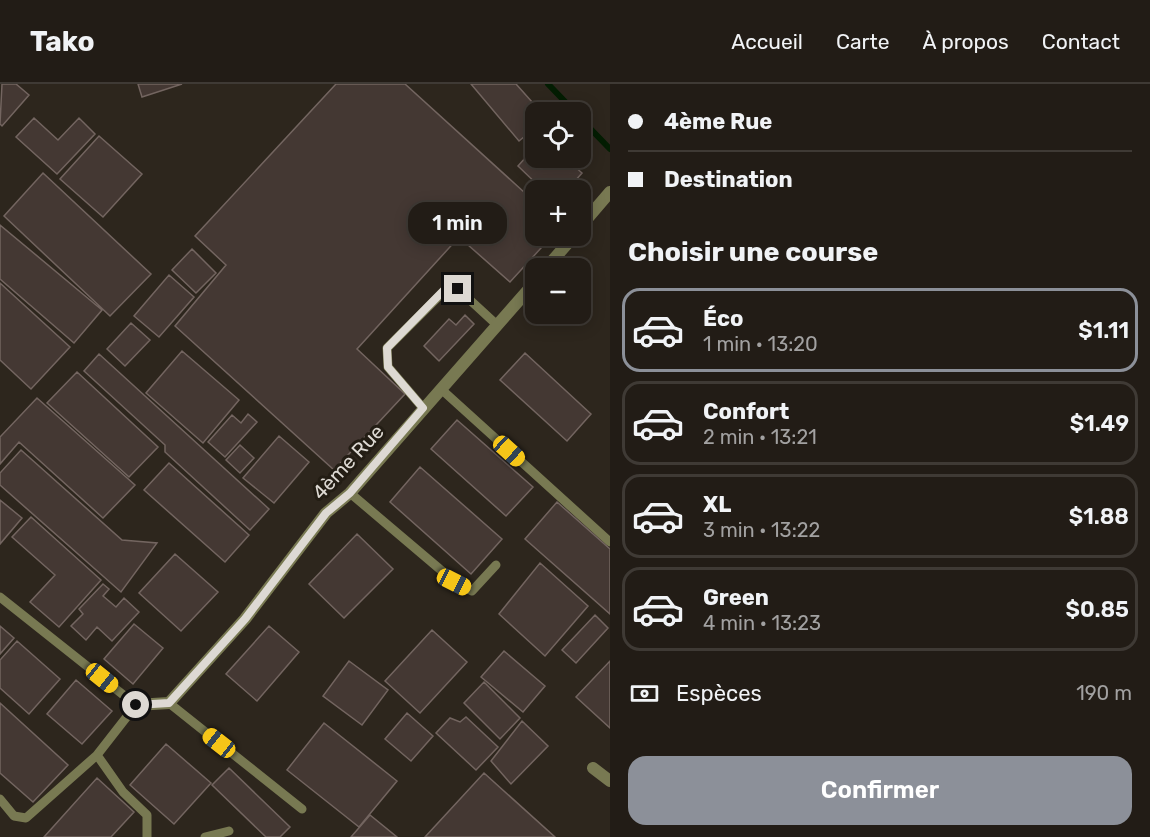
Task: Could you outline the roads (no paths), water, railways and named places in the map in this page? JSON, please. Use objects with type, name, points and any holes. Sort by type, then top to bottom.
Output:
[{"type":"street","points":[[591,214],[606,197]]},
{"type":"street","points":[[555,258],[565,246]]},
{"type":"street","name":"4ème Rue","points":[[169,703],[245,619],[326,513],[350,493],[525,293]]},
{"type":"street","points":[[136,705],[169,703]]},
{"type":"street","points":[[593,768],[610,781]]},
{"type":"lane","points":[[423,408],[388,367],[387,348],[448,286],[458,289],[496,324]]},
{"type":"lane","points":[[441,389],[610,542]]},
{"type":"lane","points":[[350,493],[454,582],[472,591],[496,565]]},
{"type":"lane","points":[[0,597],[136,705],[97,755],[26,818],[14,816],[0,799]]},
{"type":"lane","points":[[169,703],[302,809]]},
{"type":"lane","points":[[97,755],[123,792],[147,815],[147,837]]},
{"type":"lane","points":[[205,837],[229,831]]},
{"type":"waterway","points":[[548,84],[565,102]]},
{"type":"waterway","points":[[591,129],[610,149]]}]
